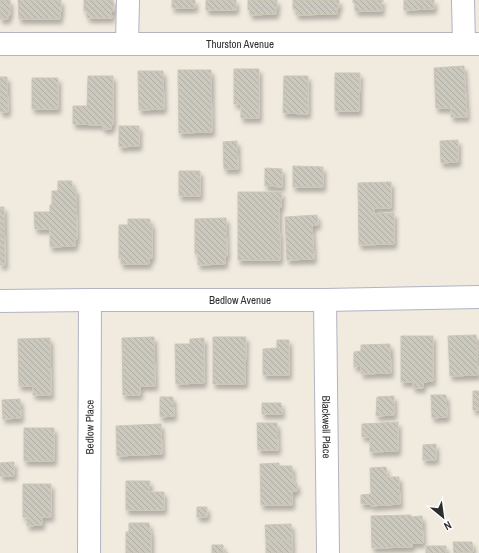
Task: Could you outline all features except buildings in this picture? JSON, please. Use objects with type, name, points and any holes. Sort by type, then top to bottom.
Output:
[{"type":"street","points":[[127,44],[128,0]]},
{"type":"street","points":[[463,0],[472,44]]},
{"type":"street","name":"Thurston Avenue","points":[[0,44],[472,44]]},
{"type":"street","name":"Bedlow Avenue","points":[[0,301],[325,300],[479,297]]},
{"type":"street","name":"Bedlow Place","points":[[89,553],[90,300]]},
{"type":"street","name":"Blackwell Place","points":[[325,300],[328,553]]}]
